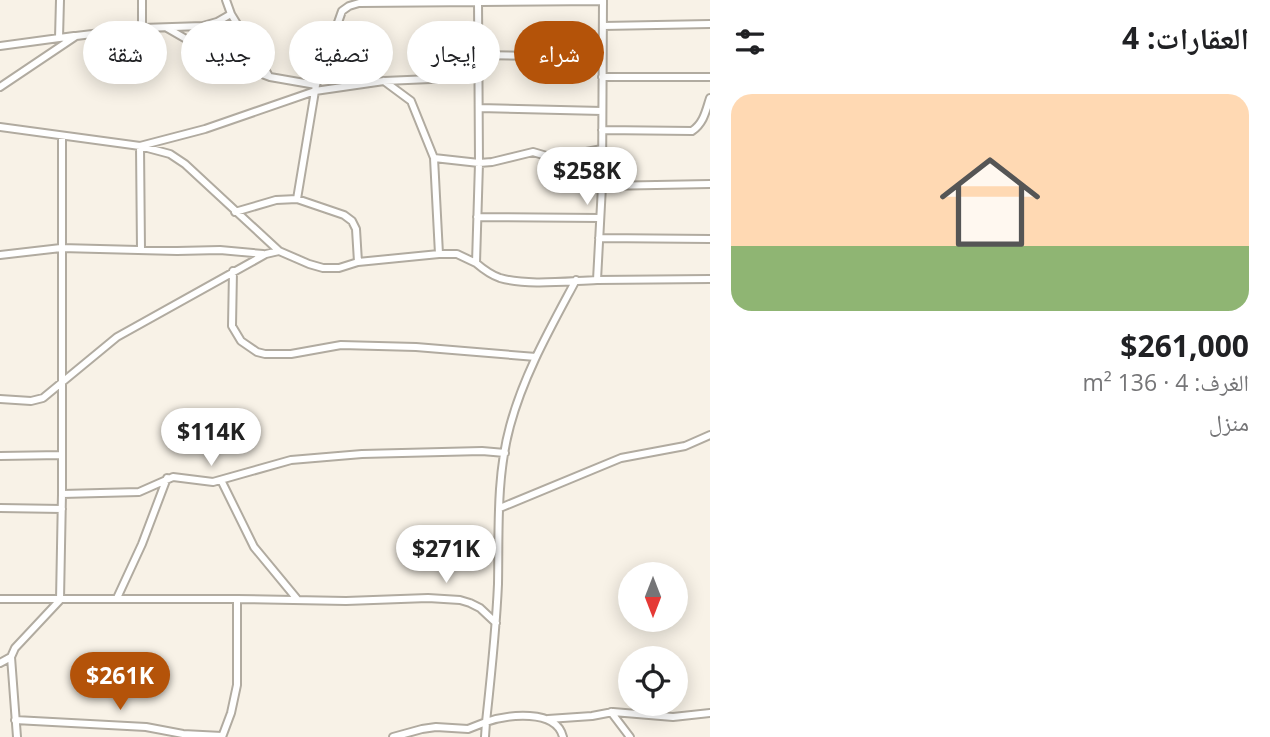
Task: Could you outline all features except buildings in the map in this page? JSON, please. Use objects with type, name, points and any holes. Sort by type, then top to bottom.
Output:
[{"type":"street","points":[[59,38],[60,0]]},
{"type":"street","points":[[142,0],[142,21]]},
{"type":"street","points":[[226,0],[235,21]]},
{"type":"street","points":[[297,199],[315,88],[342,11],[349,5],[388,1],[603,0],[603,21]]},
{"type":"street","points":[[478,1],[478,21]]},
{"type":"street","points":[[167,29],[209,25],[231,14]]},
{"type":"street","points":[[604,26],[710,24]]},
{"type":"street","points":[[167,29],[181,37]]},
{"type":"street","points":[[0,46],[83,35]]},
{"type":"street","points":[[0,87],[76,36]]},
{"type":"street","points":[[604,77],[710,78]]},
{"type":"street","points":[[275,78],[315,88]]},
{"type":"street","points":[[140,146],[205,129],[315,88],[354,84]]},
{"type":"street","points":[[388,84],[411,101],[434,158],[439,254]]},
{"type":"street","points":[[476,263],[478,84]]},
{"type":"street","points":[[597,280],[602,186],[602,84]]},
{"type":"street","points":[[602,130],[692,131],[703,118],[710,97]]},
{"type":"street","points":[[479,108],[602,111]]},
{"type":"street","points":[[0,127],[140,146],[170,154],[279,251],[323,268],[339,268],[358,262],[457,254],[498,277],[515,281],[710,279]]},
{"type":"street","points":[[17,737],[11,657],[15,648],[60,600],[62,136]]},
{"type":"street","points":[[140,146],[141,250]]},
{"type":"street","points":[[434,158],[479,163],[533,152],[561,157],[602,149]]},
{"type":"street","points":[[602,186],[710,184]]},
{"type":"street","points":[[235,212],[276,200],[297,199],[344,215],[352,221],[356,229],[358,262]]},
{"type":"street","points":[[477,217],[600,218]]},
{"type":"street","points":[[599,238],[710,239]]},
{"type":"street","points":[[0,255],[61,248],[220,250],[266,254]]},
{"type":"street","points":[[0,399],[37,401],[43,398],[117,337],[233,271],[266,254],[279,251]]},
{"type":"street","points":[[233,271],[232,326],[241,341],[257,352],[291,354],[341,345],[416,347],[536,357]]},
{"type":"street","points":[[485,737],[496,623],[501,482],[510,427],[536,357],[576,280]]},
{"type":"street","points":[[500,508],[621,458],[685,446],[710,435]]},
{"type":"street","points":[[62,494],[139,492],[167,478],[180,477],[204,482],[221,480],[290,460],[362,454],[505,453]]},
{"type":"street","points":[[0,456],[62,455]]},
{"type":"street","points":[[117,598],[142,544],[167,478]]},
{"type":"street","points":[[221,480],[254,547],[297,599]]},
{"type":"street","points":[[0,508],[62,509]]},
{"type":"street","points":[[0,599],[346,601],[428,598],[460,600],[480,608],[496,623]]},
{"type":"street","points":[[15,720],[146,727],[183,734],[222,736],[232,713],[237,685],[237,599]]},
{"type":"street","points":[[0,663],[11,657]]},
{"type":"street","points":[[397,736],[436,727],[464,730],[509,717],[548,719],[611,712],[673,717],[710,713]]},
{"type":"street","points":[[611,712],[630,737]]},
{"type":"street","points":[[548,719],[558,726],[563,737]]}]
